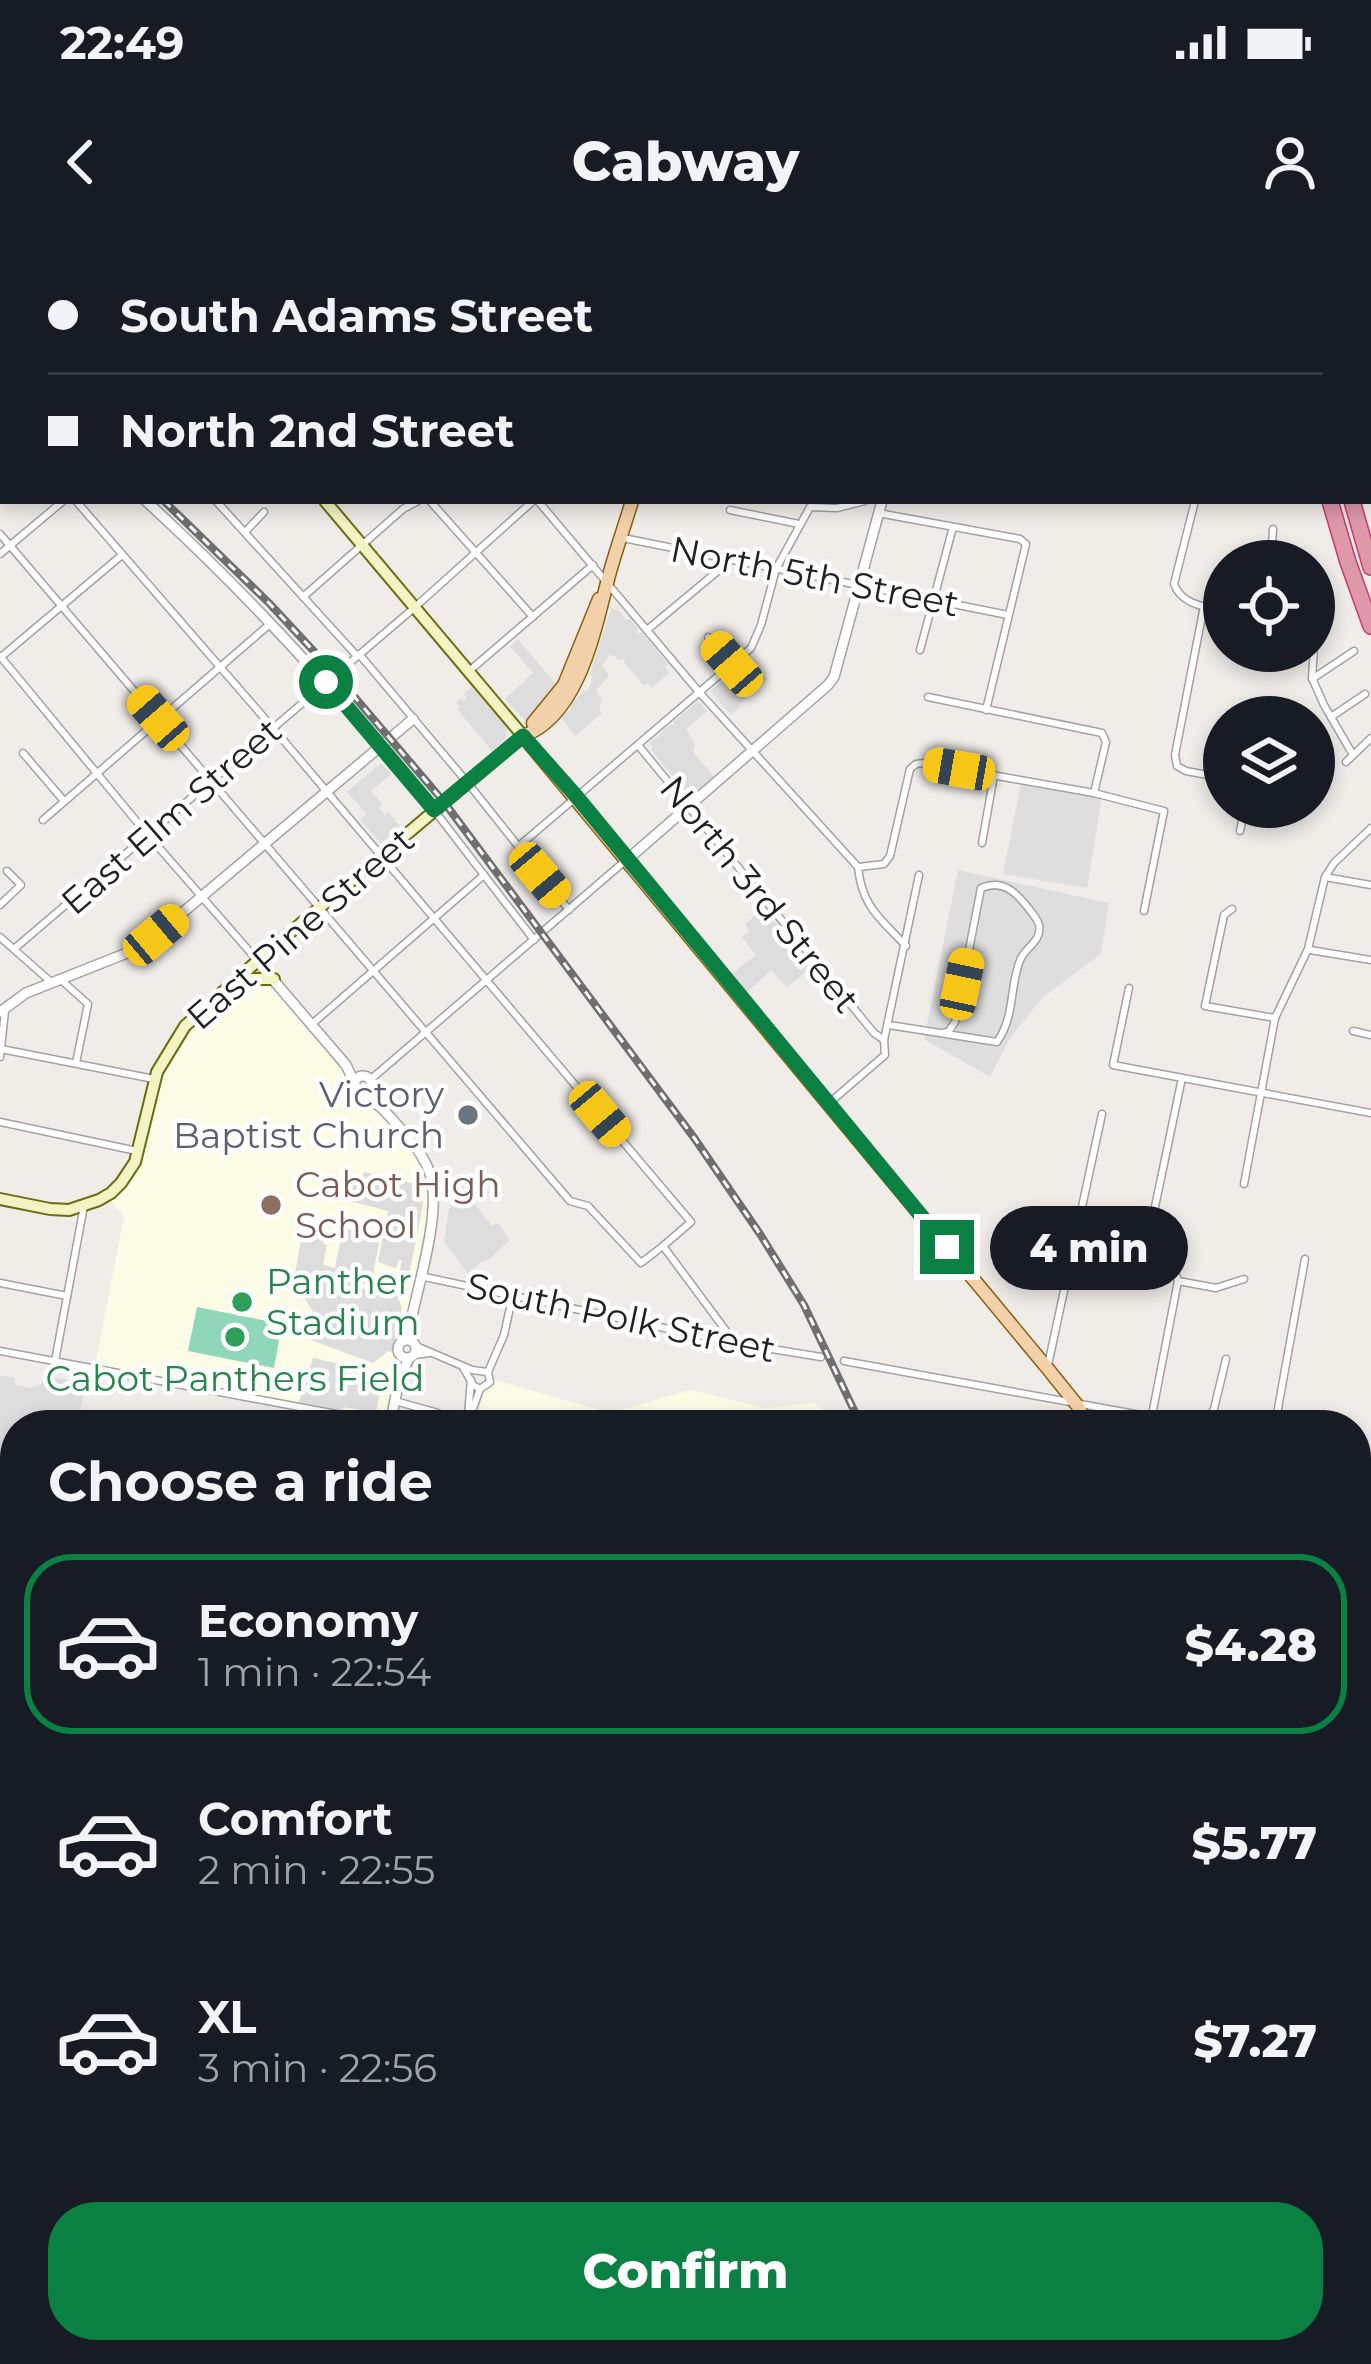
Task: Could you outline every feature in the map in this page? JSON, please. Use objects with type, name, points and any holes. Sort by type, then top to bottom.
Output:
[{"type":"highway","points":[[1331,504],[1371,626]]},
{"type":"highway","points":[[1353,504],[1371,567]]},
{"type":"main road","points":[[331,504],[1080,1410]]},
{"type":"main road","points":[[523,736],[564,685],[607,581],[631,504]]},
{"type":"main road","name":"East Pine Street","points":[[84,1206],[121,1183],[140,1151],[154,1079],[185,1026],[523,736]]},
{"type":"main road","points":[[227,988],[248,979],[274,980]]},
{"type":"main road","points":[[0,1199],[50,1209],[84,1206]]},
{"type":"street","points":[[0,554],[59,504]]},
{"type":"street","points":[[0,534],[570,1201],[588,1205],[641,1263],[691,1222],[79,504]]},
{"type":"street","points":[[149,504],[326,682],[434,810],[534,940]]},
{"type":"street","points":[[219,504],[358,655],[569,910]]},
{"type":"street","points":[[303,597],[413,504]]},
{"type":"street","points":[[433,504],[532,616]]},
{"type":"street","name":"East Elm Street","points":[[14,949],[535,504]]},
{"type":"street","points":[[539,504],[857,867],[865,902],[906,946]]},
{"type":"street","points":[[519,846],[751,648],[776,569],[811,507],[853,504]]},
{"type":"street","points":[[1194,504],[1174,584],[1186,601],[1203,606]]},
{"type":"street","points":[[365,1084],[820,694],[834,677],[880,507],[1026,544],[986,710]]},
{"type":"street","points":[[730,510],[799,524]]},
{"type":"street","points":[[245,532],[265,512]]},
{"type":"street","points":[[920,650],[953,527]]},
{"type":"street","points":[[1272,540],[1273,529]]},
{"type":"street","name":"North 5th Street","points":[[621,538],[1008,615]]},
{"type":"street","points":[[122,555],[0,657],[416,1148],[431,1178],[433,1209],[410,1325],[410,1349],[393,1410]]},
{"type":"street","points":[[647,630],[730,560]]},
{"type":"street","points":[[468,672],[593,565]]},
{"type":"street","points":[[1203,611],[1175,755],[1178,766],[1203,774]]},
{"type":"street","points":[[43,820],[272,623]]},
{"type":"street","points":[[708,637],[732,664]]},
{"type":"street","points":[[1312,679],[1354,651]]},
{"type":"street","points":[[1312,672],[1320,696]]},
{"type":"street","points":[[1335,714],[1365,694]]},
{"type":"street","points":[[928,697],[1108,736],[1094,793]]},
{"type":"street","points":[[154,1079],[1,1053],[2,1010],[26,992],[128,953],[156,935],[413,719]]},
{"type":"street","points":[[1335,724],[1354,755]]},
{"type":"street","points":[[1346,762],[1371,738]]},
{"type":"street","name":"North 3rd Street","points":[[638,745],[884,1040]]},
{"type":"street","points":[[23,753],[64,801]]},
{"type":"street","points":[[857,867],[874,867],[890,856],[910,770],[924,763],[1094,793],[1165,811],[1144,911]]},
{"type":"street","points":[[982,843],[994,776]]},
{"type":"street","points":[[1244,1184],[1275,1018],[1309,950],[1324,877],[1371,828]]},
{"type":"street","points":[[0,905],[22,885],[7,871]]},
{"type":"street","points":[[312,1024],[484,874]]},
{"type":"street","points":[[828,1104],[885,1055],[884,1040],[919,875]]},
{"type":"street","points":[[1324,877],[1371,886]]},
{"type":"street","points":[[889,1025],[989,1043],[1002,1036],[1020,961],[1039,934],[1034,914],[1004,886],[986,885],[977,896],[955,1022],[963,1038]]},
{"type":"street","points":[[1232,909],[1224,915],[1205,1006],[1275,1018]]},
{"type":"street","points":[[0,937],[88,1004],[76,1063]]},
{"type":"street","points":[[1309,950],[1371,960]]},
{"type":"street","points":[[1129,988],[1113,1065],[1371,1112]]},
{"type":"street","points":[[943,1033],[955,1022]]},
{"type":"street","points":[[1353,1031],[1371,1034]]},
{"type":"street","points":[[1153,1410],[1178,1281],[1172,1263],[1157,1245],[1152,1221],[1182,1078]]},
{"type":"street","points":[[1048,1369],[1102,1114]]},
{"type":"street","points":[[0,1122],[140,1151]]},
{"type":"street","points":[[55,1360],[84,1206]]},
{"type":"street","points":[[663,1246],[735,1343]]},
{"type":"street","points":[[1277,1410],[1305,1259]]},
{"type":"street","name":"South Polk Street","points":[[420,1276],[821,1358]]},
{"type":"street","points":[[1178,1281],[1216,1288],[1244,1279]]},
{"type":"street","points":[[0,1282],[68,1296]]},
{"type":"street","points":[[470,1410],[478,1374],[494,1357],[504,1335],[513,1294]]},
{"type":"street","points":[[410,1349],[447,1358],[478,1374],[489,1384],[480,1389]]},
{"type":"street","points":[[0,1351],[317,1410]]},
{"type":"street","points":[[1213,1410],[1226,1359]]},
{"type":"street","points":[[844,1361],[1108,1410]]},
{"type":"street","points":[[472,1410],[480,1389],[478,1374]]},
{"type":"street","points":[[395,1401],[427,1410]]},
{"type":"shaded area","points":[[611,608],[630,619],[638,629],[635,635],[641,632],[668,664],[669,673],[652,688],[644,686],[624,662],[626,658],[610,654],[602,665],[609,675],[596,690],[602,713],[575,736],[561,717],[587,691],[593,678],[590,675]]},
{"type":"shaded area","points":[[518,639],[556,684],[525,721],[505,699],[533,673],[510,646]]},
{"type":"shaded area","points":[[750,657],[768,679],[731,715],[710,691]]},
{"type":"shaded area","points":[[472,687],[506,728],[505,739],[492,751],[457,709],[456,702],[467,699],[464,694]]},
{"type":"shaded area","points":[[698,701],[707,711],[686,729],[695,744],[693,752],[714,777],[690,797],[649,743],[660,739],[659,734],[675,726],[673,722]]},
{"type":"shaded area","points":[[381,763],[391,774],[371,791],[382,804],[379,808],[400,826],[381,843],[360,820],[367,814],[347,792]]},
{"type":"shaded area","points":[[1021,783],[1102,796],[1087,888],[1003,874]]},
{"type":"shaded area","points":[[958,870],[1109,903],[1101,954],[1042,998],[1009,1040],[990,1077],[924,1039]]},
{"type":"shaded area","points":[[763,909],[813,966],[787,987],[771,970],[746,993],[732,974],[756,955],[742,937],[749,931],[745,924]]},
{"type":"shaded area","name":"Cabot High School","points":[[264,982],[277,991],[423,1169],[428,1212],[388,1410],[326,1410],[95,1366],[124,1216],[109,1199],[122,1187],[156,1083],[181,1036],[240,985]]},
{"type":"shaded area","points":[[364,1172],[419,1185],[423,1204],[405,1296],[398,1298],[402,1307],[392,1352],[373,1363],[311,1340],[316,1317],[294,1280],[299,1229],[325,1234],[323,1265],[335,1268],[343,1229],[353,1230],[352,1235],[379,1243],[371,1285],[359,1286],[394,1297],[402,1260],[396,1268],[378,1262],[388,1211],[350,1201],[354,1180],[362,1179]]},
{"type":"shaded area","points":[[460,1195],[470,1198],[492,1226],[498,1223],[510,1240],[468,1273],[444,1242],[449,1209]]},
{"type":"shaded area","points":[[313,1358],[384,1374],[376,1410],[337,1410],[299,1402]]},
{"type":"shaded area","points":[[0,1375],[31,1388],[46,1375],[86,1385],[80,1410],[0,1410]]},
{"type":"shaded area","points":[[488,1378],[600,1410],[479,1410]]},
{"type":"shaded area","points":[[690,1390],[766,1408],[814,1403],[822,1409],[620,1410]]},
{"type":"green space","name":"Cabot Panthers Field","points":[[197,1307],[282,1324],[274,1368],[188,1351]]},
{"type":"railway","points":[[167,504],[335,674],[444,802],[695,1139],[760,1234],[804,1305],[854,1410]]},
{"type":"place","name":"Victory Baptist Church","points":[[468,1115]]},
{"type":"place","name":"Cabot High School","points":[[271,1205]]},
{"type":"place","name":"Panther Stadium","points":[[242,1302]]},
{"type":"place","name":"Cabot Panthers Field","points":[[235,1337]]},
{"type":"route","points":[[326,682],[434,810],[523,736],[947,1247]]}]
